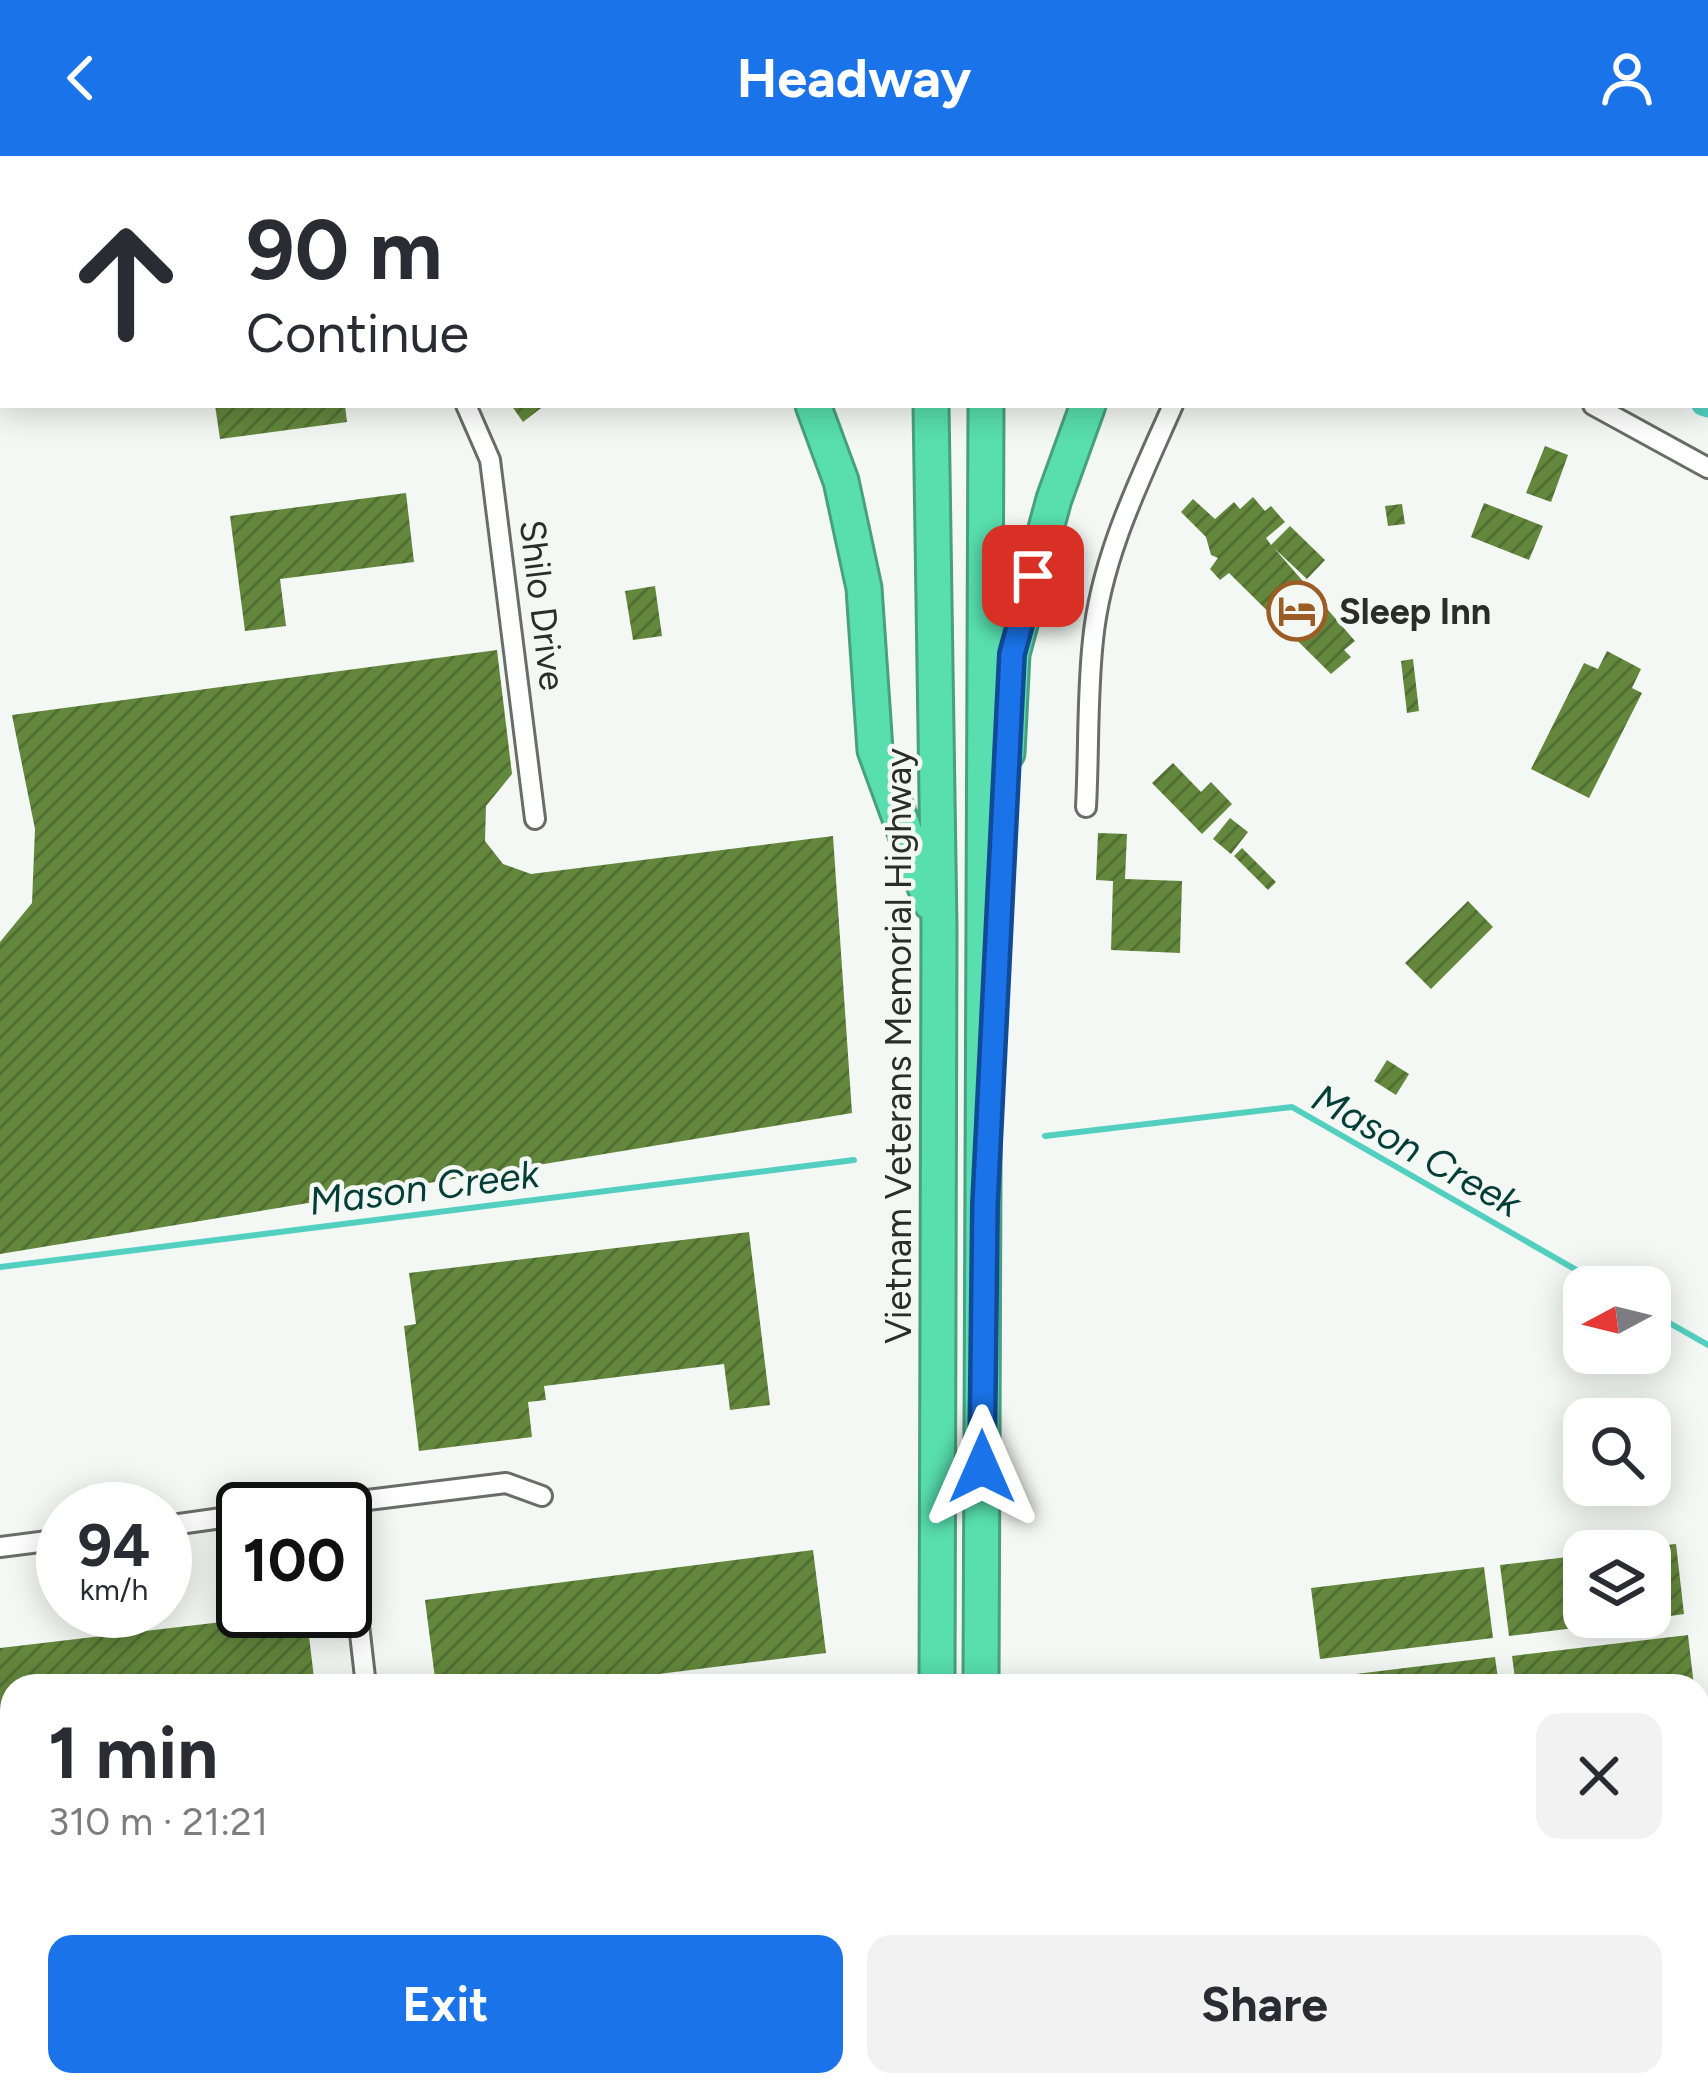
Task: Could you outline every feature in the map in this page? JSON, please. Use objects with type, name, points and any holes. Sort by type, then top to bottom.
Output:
[{"type":"highway","points":[[814,408],[841,481],[864,588],[874,750],[940,927]]},
{"type":"highway","name":"Vietnam Veterans Memorial Highway","points":[[931,408],[940,927],[937,1674]]},
{"type":"highway","points":[[981,1674],[986,408]]},
{"type":"highway","points":[[985,1204],[1012,654],[1054,499],[1087,408]]},
{"type":"street","name":"Shilo Drive","points":[[467,408],[490,460],[536,819]]},
{"type":"street","points":[[1087,807],[1093,638],[1107,571],[1125,514],[1172,408]]},
{"type":"street","points":[[1599,408],[1708,468]]},
{"type":"street","points":[[372,1499],[506,1483],[542,1496]]},
{"type":"street","points":[[0,1547],[36,1542]]},
{"type":"street","points":[[361,1638],[365,1674]]},
{"type":"building","points":[[215,408],[345,408],[347,422],[220,439]]},
{"type":"building","points":[[513,408],[541,408],[523,422]]},
{"type":"building","points":[[1545,446],[1568,455],[1551,502],[1526,493]]},
{"type":"building","points":[[406,493],[414,562],[280,579],[286,626],[245,631],[230,516]]},
{"type":"building","name":"Sleep Inn","points":[[1253,497],[1265,511],[1271,506],[1285,522],[1266,538],[1271,545],[1290,526],[1325,560],[1307,579],[1274,548],[1355,641],[1344,650],[1351,657],[1331,674],[1229,573],[1220,580],[1210,569],[1218,558],[1211,555],[1206,537],[1181,512],[1193,499],[1215,519],[1234,502],[1240,509]]},
{"type":"building","points":[[1484,503],[1543,526],[1529,560],[1471,537]]},
{"type":"building","points":[[1402,504],[1405,524],[1388,526],[1385,506]]},
{"type":"building","points":[[655,586],[662,636],[633,640],[625,591]]},
{"type":"building","points":[[497,650],[512,774],[486,806],[485,841],[503,864],[531,874],[833,836],[852,1113],[0,1254],[0,942],[32,903],[35,829],[12,715]]},
{"type":"building","points":[[1607,651],[1641,669],[1632,688],[1642,693],[1589,798],[1531,769],[1584,663],[1598,669]]},
{"type":"building","points":[[1413,659],[1419,711],[1407,713],[1401,661]]},
{"type":"building","points":[[1173,763],[1201,792],[1211,782],[1232,804],[1202,834],[1152,783]]},
{"type":"building","points":[[1230,818],[1248,832],[1231,854],[1213,839]]},
{"type":"building","points":[[1098,833],[1127,834],[1125,879],[1182,881],[1180,953],[1111,950],[1113,881],[1096,880]]},
{"type":"building","points":[[1242,848],[1276,882],[1268,890],[1234,856]]},
{"type":"building","points":[[1468,901],[1493,927],[1431,989],[1405,963]]},
{"type":"building","points":[[1387,1060],[1409,1074],[1396,1095],[1374,1081]]},
{"type":"building","points":[[749,1232],[770,1405],[730,1410],[724,1364],[544,1386],[546,1400],[528,1402],[532,1437],[419,1451],[404,1326],[416,1324],[409,1273]]},
{"type":"building","points":[[1676,1544],[1684,1614],[1671,1616],[1671,1545]]},
{"type":"building","points":[[813,1550],[826,1653],[659,1674],[434,1674],[425,1600]]},
{"type":"building","points":[[1563,1558],[1563,1629],[1509,1636],[1500,1565]]},
{"type":"building","points":[[1484,1567],[1493,1638],[1320,1659],[1311,1588]]},
{"type":"building","points":[[216,1623],[216,1638],[309,1638],[314,1674],[0,1674],[0,1648],[85,1638],[192,1638],[192,1625]]},
{"type":"building","points":[[1688,1635],[1693,1674],[1514,1674],[1512,1656]]},
{"type":"building","points":[[1495,1657],[1497,1674],[1356,1674]]},
{"type":"waterway","name":"Mason Creek","points":[[1045,1136],[1292,1107],[1569,1266]]},
{"type":"waterway","name":"Mason Creek","points":[[0,1267],[854,1160]]},
{"type":"waterway","name":"Mason Creek","points":[[1671,1324],[1708,1345]]},
{"type":"place","name":"Sleep Inn","points":[[1297,611]]},
{"type":"route","points":[[982,1467],[985,1204],[1012,654],[1033,576]]}]
